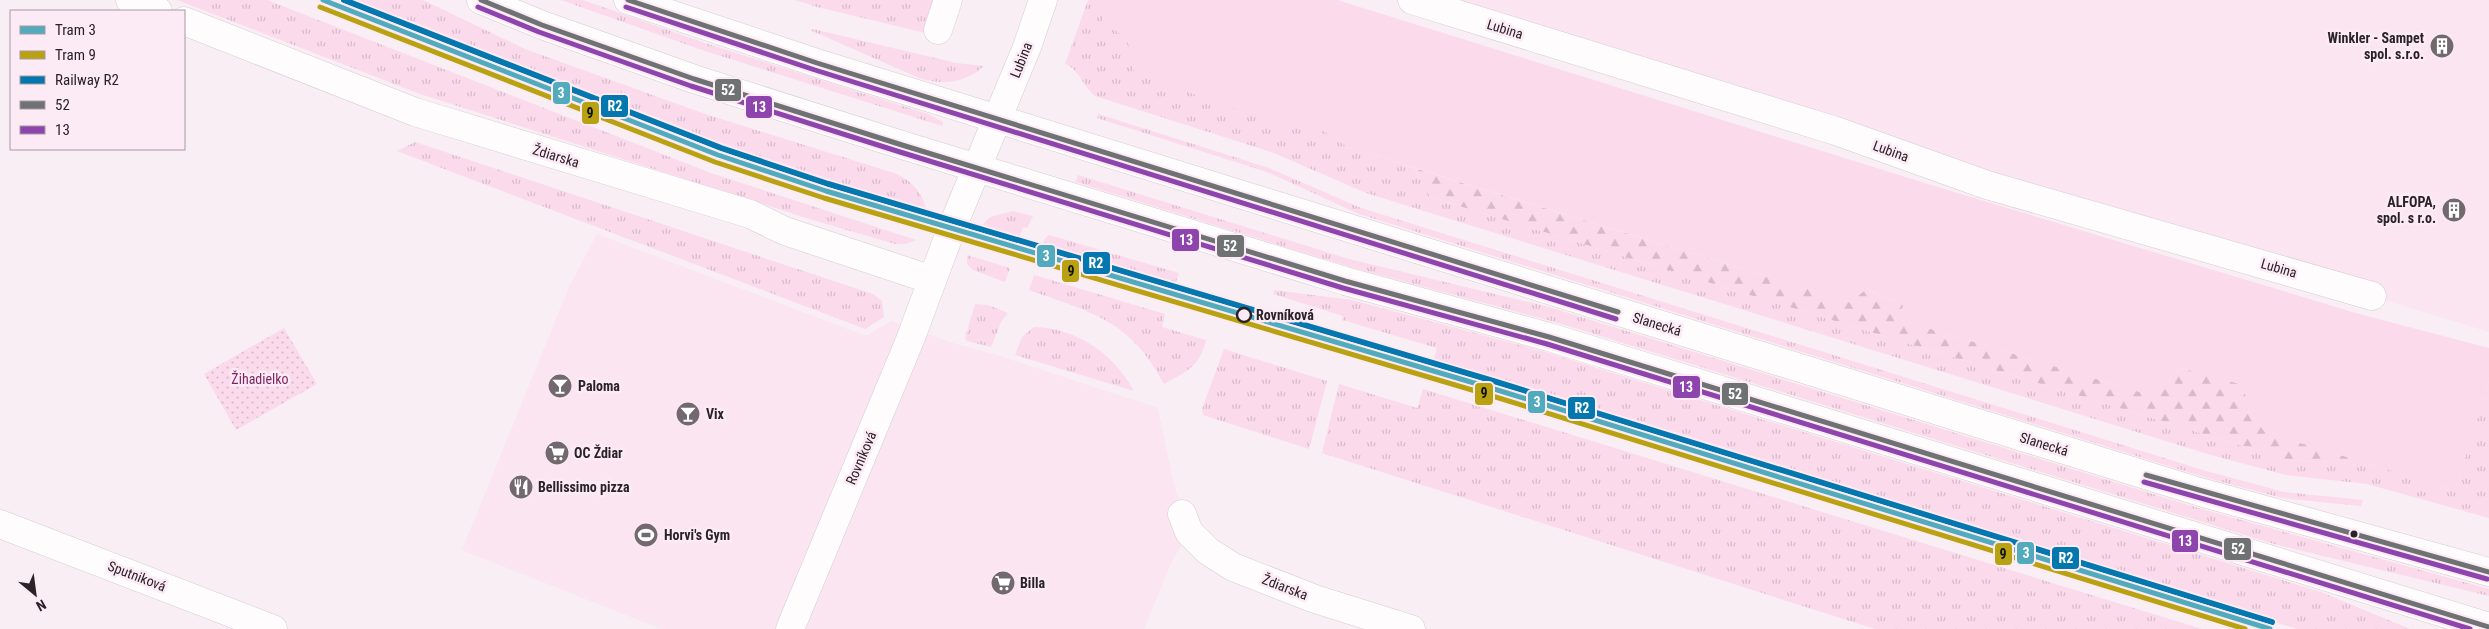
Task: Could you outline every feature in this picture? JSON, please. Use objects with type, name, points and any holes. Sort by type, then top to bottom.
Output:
[{"type":"main road","points":[[130,0],[155,10]]},
{"type":"main road","points":[[481,0],[542,25],[694,79],[976,168],[1345,282],[1548,337],[2489,627]]},
{"type":"main road","name":"Slanecká","points":[[628,0],[808,60],[2200,492],[2489,572]]},
{"type":"main road","points":[[938,30],[948,0]]},
{"type":"main road","name":"Lubina","points":[[997,119],[1027,47],[1043,0]]},
{"type":"main road","name":"Lubina","points":[[1412,0],[1836,131],[1987,185],[2372,296]]},
{"type":"main road","name":"Ždiarska","points":[[185,21],[415,112],[750,214],[786,231],[932,280]]},
{"type":"main road","name":"Rovníková","points":[[790,629],[910,340],[976,168],[997,119]]},
{"type":"main road","name":"Ždiarska","points":[[1182,514],[1189,532],[1208,551],[1233,567],[1316,598],[1411,629]]},
{"type":"main road","name":"Sputniková","points":[[0,524],[273,629]]},
{"type":"shaded area","points":[[1412,0],[2489,0],[2489,332],[2283,269]]},
{"type":"shaded area","points":[[597,234],[866,336],[891,321],[956,344],[1000,356],[1158,408],[1173,481],[1189,532],[1171,563],[1144,629],[661,629],[462,550],[569,287]]},
{"type":"green space","points":[[177,0],[267,0],[711,173],[916,240],[905,244],[895,244],[816,221],[420,94]]},
{"type":"green space","points":[[345,0],[423,0],[525,49],[705,114],[897,174],[913,185],[921,195],[927,214],[828,184],[721,147]]},
{"type":"green space","points":[[561,0],[583,0],[705,43],[928,114],[943,122],[943,125],[702,50]]},
{"type":"green space","points":[[795,0],[941,0],[930,34]]},
{"type":"green space","points":[[1088,0],[1111,0],[1102,22],[1285,127],[1303,124],[1329,132],[1347,147],[1414,168],[1430,197],[2289,460],[2377,466],[2455,490],[2489,381],[2489,518],[2367,484],[2286,475],[2211,455],[1366,193],[1274,153],[1095,96],[1077,73],[1065,64]]},
{"type":"green space","points":[[1111,0],[1337,0],[1931,185],[2359,314],[2489,348],[2489,381],[2455,490],[2265,432],[2249,413],[2243,385],[2181,368],[2153,396],[1901,320],[1903,305],[1867,289],[1850,302],[1347,147],[1319,129],[1304,126],[1286,127],[1134,73],[1127,38],[1102,22]]},
{"type":"green space","points":[[813,29],[956,63],[984,66],[961,80],[936,82],[919,78],[810,30]]},
{"type":"green space","points":[[1098,114],[1269,168],[1361,208],[2206,471],[2284,492],[2363,500],[2361,506],[2282,498],[2204,477],[1359,214],[1267,172],[1097,118]]},
{"type":"green space","points":[[415,142],[873,294],[882,301],[884,317],[865,329],[397,151]]},
{"type":"green space","points":[[1414,168],[1850,302],[1866,289],[1903,305],[1901,320],[2153,396],[2181,368],[2244,385],[2249,413],[2265,432],[2377,466],[2289,460],[1430,197]]},
{"type":"green space","points":[[1078,175],[1349,259],[1549,307],[2195,507],[2489,589],[2489,596],[2274,544],[1555,322],[1347,266],[1076,182]]},
{"type":"green space","points":[[1013,211],[1033,216],[1027,228],[1023,227],[1018,241],[978,229],[990,217]]},
{"type":"green space","points":[[1049,235],[1179,273],[1175,285],[1218,300],[1042,248],[1045,238]]},
{"type":"green space","points":[[967,255],[1010,268],[1005,282],[973,270],[967,264]]},
{"type":"green space","points":[[1034,275],[1165,314],[1162,327],[1206,340],[1200,357],[1191,367],[1164,384],[1138,346],[1123,332],[1091,313],[1029,290]]},
{"type":"green space","points":[[1274,290],[1352,300],[1542,351],[2321,592],[2410,629],[2297,629],[1433,363],[1437,348],[1342,320],[1343,316],[1273,294]]},
{"type":"green space","points":[[975,304],[988,305],[1008,313],[1001,322],[991,347],[967,341],[965,338]]},
{"type":"green space","points":[[1034,327],[1065,332],[1093,346],[1116,366],[1134,391],[1015,355],[1022,337]]},
{"type":"green space","name":"Žihadielko","points":[[284,328],[317,384],[236,430],[204,374]]},
{"type":"green space","points":[[1224,349],[1327,381],[1309,449],[1203,415],[1202,409]]},
{"type":"green space","points":[[1339,384],[1417,408],[1423,389],[2202,629],[1875,629],[1322,453]]},
{"type":"tram line","name":"3","points":[[323,0],[718,155],[826,191],[1491,388],[2270,629]]},
{"type":"tram line","name":"9","points":[[320,7],[715,162],[824,198],[1489,395],[2245,629]]},
{"type":"rail line","name":"R2","points":[[344,0],[721,148],[828,184],[1493,381],[2272,622]]},
{"type":"transit line","name":"52","points":[[481,0],[542,25],[694,79],[902,145],[1345,281],[1549,337],[2489,627]]},
{"type":"transit line","name":"52","points":[[628,0],[817,63],[1618,312]]},
{"type":"transit line","name":"13","points":[[478,7],[539,32],[691,86],[900,152],[1343,288],[1547,344],[2470,629]]},
{"type":"transit line","name":"13","points":[[626,7],[815,70],[1616,319]]},
{"type":"transit line","name":"52","points":[[2146,475],[2489,572]]},
{"type":"transit line","name":"13","points":[[2144,482],[2487,579]]},
{"type":"place","name":"Winkler - Sampet spol. s.r.o.","points":[[2442,46]]},
{"type":"place","name":"ALFOPA, spol. s r.o.","points":[[2454,210]]},
{"type":"place","name":"Rovníková","points":[[1244,315]]},
{"type":"place","name":"Paloma","points":[[560,386]]},
{"type":"place","name":"Vix","points":[[688,414]]},
{"type":"place","name":"OC Ždiar","points":[[557,453]]},
{"type":"place","name":"Bellissimo pizza","points":[[521,487]]},
{"type":"place","name":"Horvi's Gym","points":[[646,535]]},
{"type":"place","name":"Billa","points":[[1003,583]]}]
